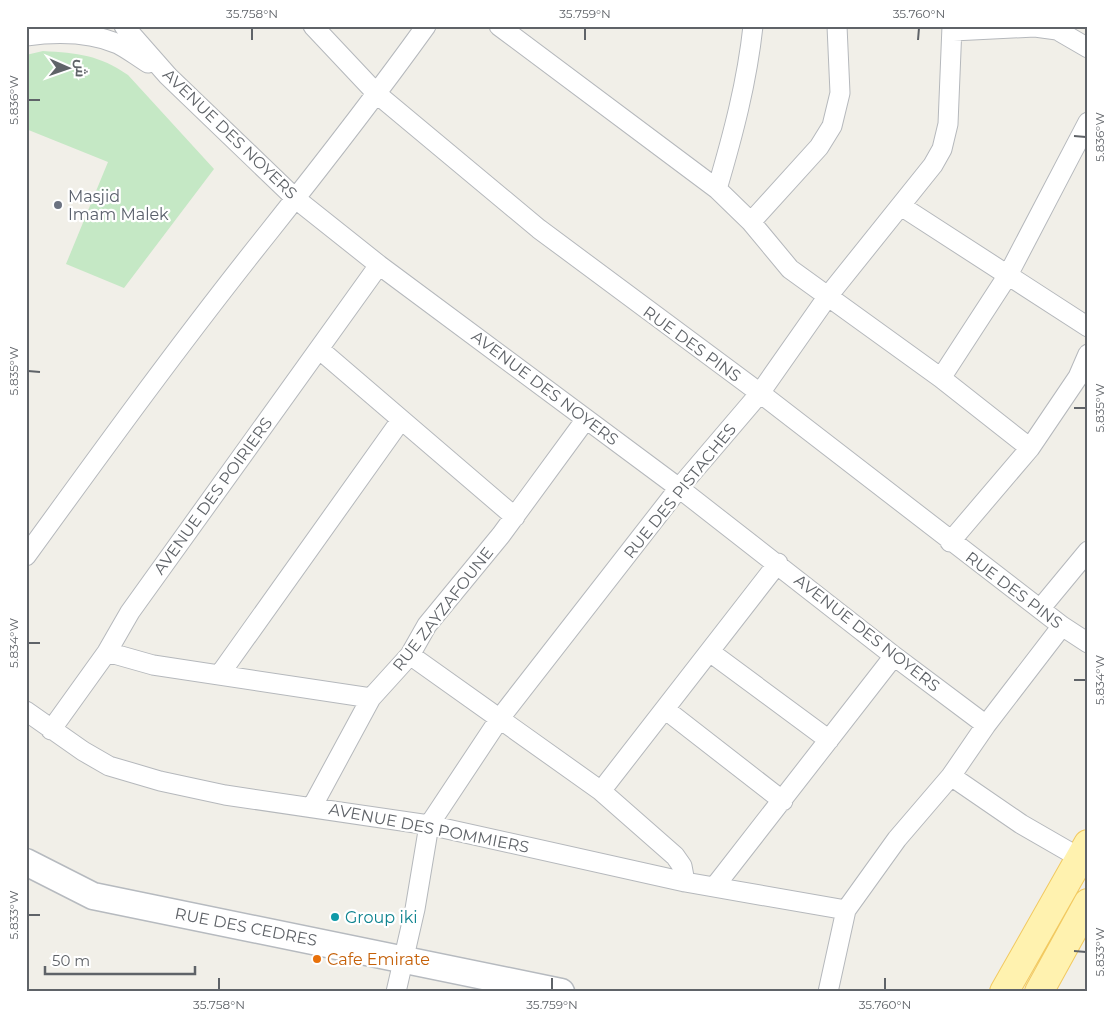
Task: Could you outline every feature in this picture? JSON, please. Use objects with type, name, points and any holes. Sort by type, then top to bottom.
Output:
[{"type":"main road","points":[[1004,992],[1084,851]]},
{"type":"main road","points":[[1039,992],[1088,903]]},
{"type":"street","name":"AVENUE DES NOYERS","points":[[124,26],[168,76],[296,199],[379,264],[778,563],[894,656],[986,725]]},
{"type":"street","name":"RUE DES PINS","points":[[313,26],[377,94],[540,229],[760,394],[950,542],[1062,626],[1088,643]]},
{"type":"street","points":[[26,556],[105,447],[268,233],[377,94],[426,26]]},
{"type":"street","points":[[499,26],[717,189],[751,222],[790,269],[941,378],[1030,448]]},
{"type":"street","points":[[717,189],[736,122],[749,61],[753,26]]},
{"type":"street","points":[[751,222],[818,147],[832,126],[840,93],[838,26]]},
{"type":"street","points":[[952,29],[1035,27],[1057,30],[1088,48]]},
{"type":"street","name":"RUE DES PISTACHES","points":[[396,992],[415,908],[429,825],[500,718],[679,488],[760,394],[828,296],[901,206],[942,149],[948,124],[952,29]]},
{"type":"street","points":[[26,36],[70,34],[111,42],[118,44],[168,76]]},
{"type":"street","points":[[941,378],[1008,275],[1088,122]]},
{"type":"street","points":[[901,206],[1088,327]]},
{"type":"street","name":"AVENUE DES POIRIERS","points":[[51,730],[107,652],[130,612],[379,264]]},
{"type":"street","points":[[319,349],[515,517]]},
{"type":"street","points":[[950,542],[1030,448],[1083,380],[1088,354]]},
{"type":"street","name":"RUE ZAYZAFOUNE","points":[[312,807],[370,698],[410,655],[427,625],[515,517],[586,419]]},
{"type":"street","points":[[220,674],[401,420]]},
{"type":"street","points":[[1040,609],[1088,551]]},
{"type":"street","points":[[601,791],[666,710],[778,563]]},
{"type":"street","points":[[828,992],[846,910],[897,839],[952,776],[986,725],[1062,626]]},
{"type":"street","points":[[107,652],[153,665],[370,698]]},
{"type":"street","points":[[710,652],[829,740]]},
{"type":"street","points":[[410,655],[601,791],[675,856],[682,866],[685,882]]},
{"type":"street","points":[[715,886],[894,656]]},
{"type":"street","points":[[666,710],[783,801]]},
{"type":"street","name":"AVENUE DES POMMIERS","points":[[26,711],[51,730],[109,766],[160,781],[224,795],[429,825],[685,882],[846,910]]},
{"type":"street","points":[[952,776],[1021,824],[1084,851]]},
{"type":"street","name":"RUE DES CEDRES","points":[[26,862],[93,896],[561,992]]},
{"type":"green space","points":[[43,51],[88,56],[107,63],[128,75],[214,169],[124,288],[66,264],[108,162],[26,129],[26,55]]},
{"type":"place","name":"Masjid Imam Malek","points":[[58,205]]},
{"type":"place","name":"Group iki","points":[[335,917]]},
{"type":"place","name":"Cafe Emirate","points":[[317,959]]}]
